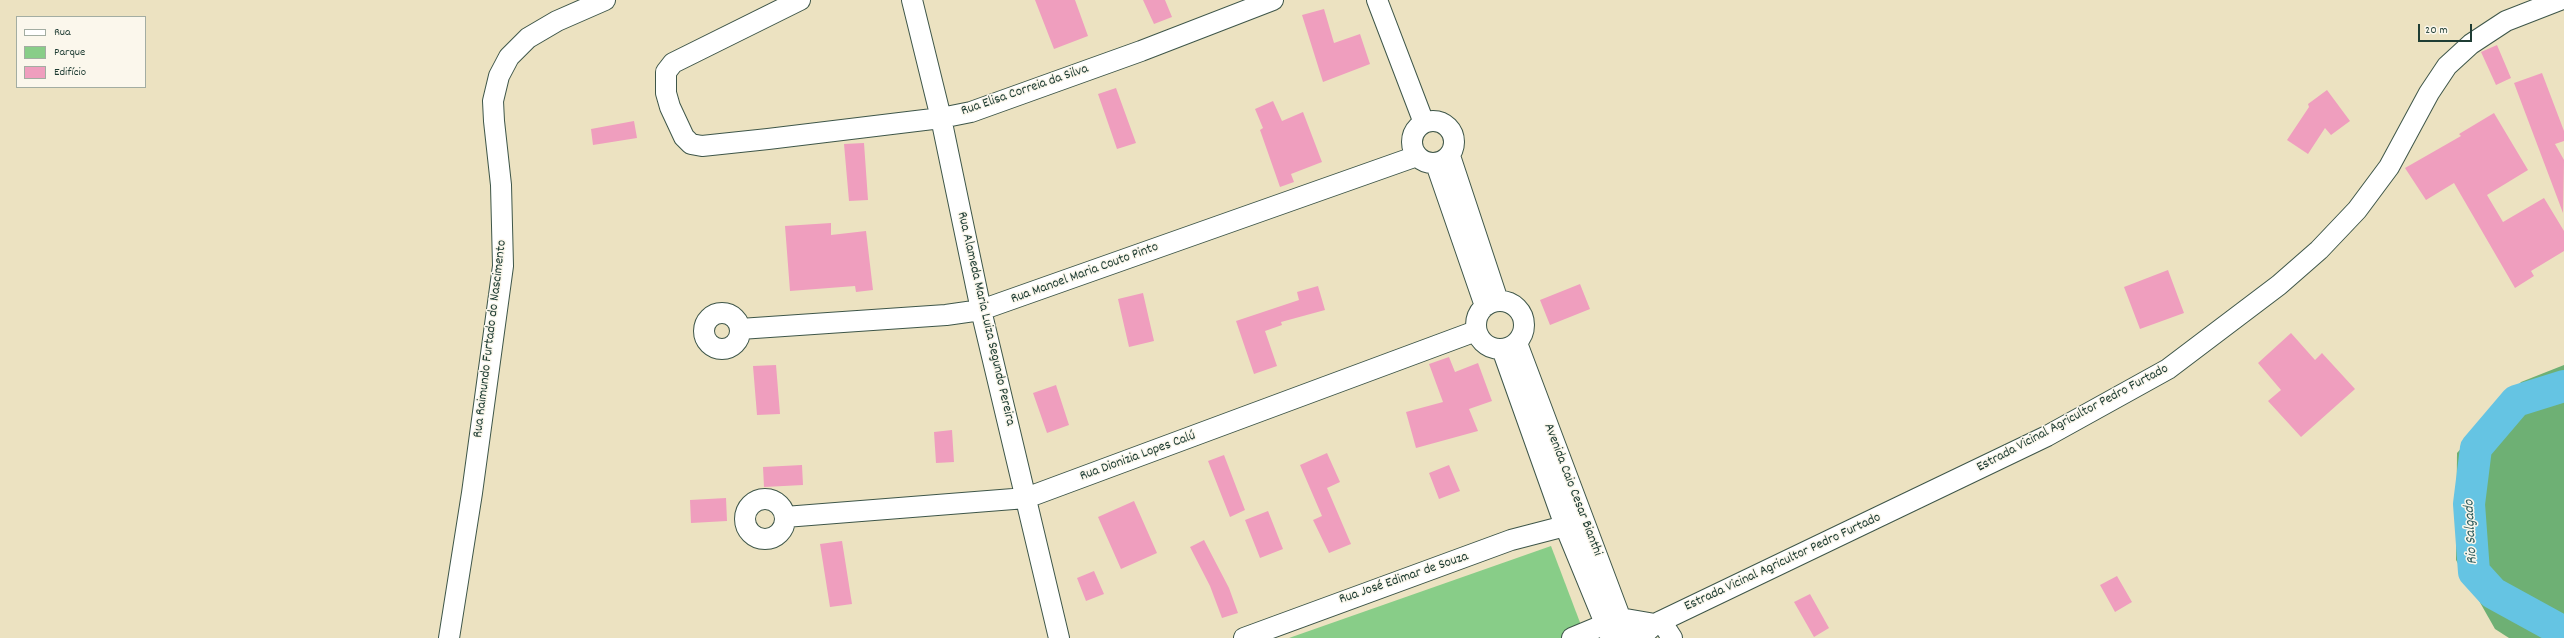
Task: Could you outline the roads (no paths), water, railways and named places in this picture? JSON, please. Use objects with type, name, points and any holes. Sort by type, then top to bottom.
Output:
[{"type":"street","name":"Rua Raimundo Furtado do Nascimento","points":[[449,638],[472,493],[503,266],[502,193],[494,120],[494,101],[499,76],[509,57],[528,38],[557,21],[605,0]]},
{"type":"street","name":"Rua Elisa Correia da Silva","points":[[800,0],[673,63],[666,72],[666,83],[670,107],[684,137],[691,144],[702,146],[941,118],[971,112],[1273,0]]},
{"type":"street","name":"Rua Alameda Maria Luiza Segundo Pereira","points":[[912,0],[941,118],[981,310],[1059,638]]},
{"type":"street","points":[[1377,0],[1430,122]]},
{"type":"street","points":[[1390,0],[1430,122]]},
{"type":"street","name":"Estrada Vicinal Agricultor Pedro Furtado","points":[[1640,638],[1658,622],[2033,443],[2168,369],[2279,285],[2319,250],[2357,210],[2389,167],[2428,93],[2447,66],[2471,44],[2506,21],[2560,0]]},
{"type":"street","points":[[1430,122],[1442,123],[1452,132],[1455,144],[1443,160],[1429,163],[1417,156],[1412,144],[1413,138],[1419,127],[1430,122]]},
{"type":"street","name":"Rua Manoel Maria Couto Pinto","points":[[740,329],[946,315],[981,310],[1417,156]]},
{"type":"street","points":[[1443,160],[1491,304]]},
{"type":"street","points":[[1491,304],[1512,304],[1523,315],[1524,330],[1509,346],[1489,347],[1483,343],[1476,331],[1477,317],[1491,304]]},
{"type":"street","name":"Rua Dionizia Lopes Calú","points":[[785,517],[1026,498],[1476,331]]},
{"type":"street","name":"Avenida Caio Cesar Bianthi","points":[[1509,346],[1565,526],[1612,626],[1628,638]]},
{"type":"street","name":"Avenida Caio Cesar Bianthi","points":[[1509,346],[1612,626]]},
{"type":"street","name":"Rua José Edimar de Souza","points":[[1244,638],[1511,540],[1565,526]]},
{"type":"street","points":[[1572,638],[1612,626],[1658,622],[1672,638]]},
{"type":"waterway","name":"Rio Salgado","points":[[2564,386],[2516,401],[2476,448],[2469,504],[2474,572],[2493,593],[2564,632]]}]
